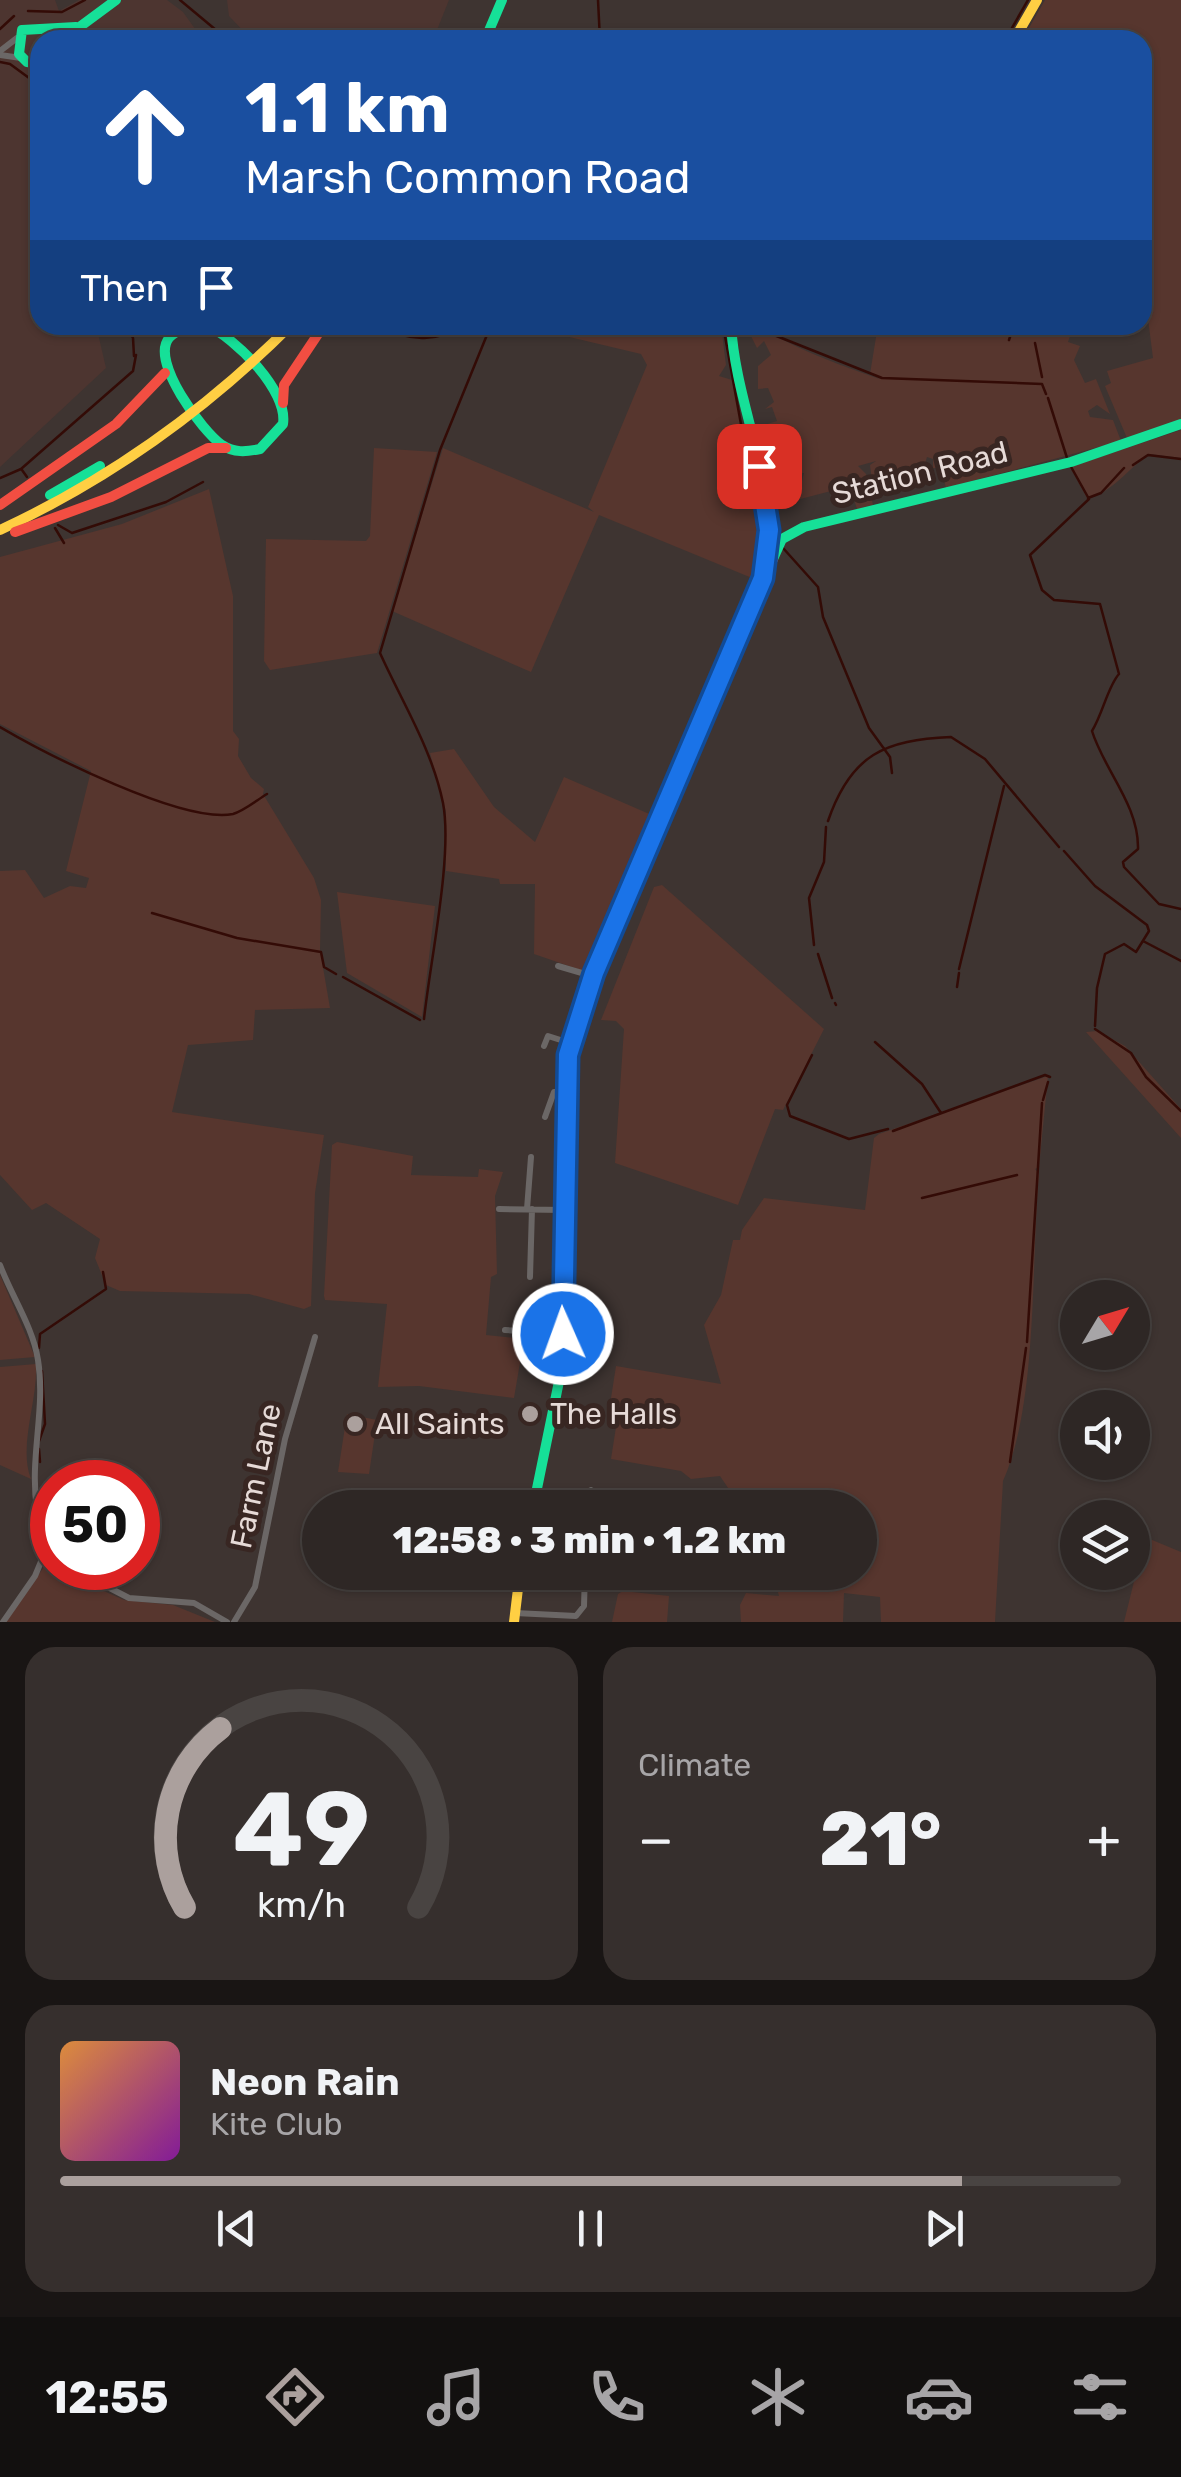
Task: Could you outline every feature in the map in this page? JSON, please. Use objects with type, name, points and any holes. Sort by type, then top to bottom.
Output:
[{"type":"main road","points":[[72,30],[116,0]]},
{"type":"main road","points":[[480,30],[493,0]]},
{"type":"main road","points":[[489,30],[502,0]]},
{"type":"main road","points":[[1020,30],[1037,0]]},
{"type":"main road","points":[[30,58],[17,38],[31,26],[76,27]]},
{"type":"main road","points":[[167,335],[163,355],[168,377],[226,448]]},
{"type":"main road","points":[[223,335],[283,402]]},
{"type":"main road","points":[[0,520],[119,454],[179,413],[267,335]]},
{"type":"main road","points":[[0,530],[71,494],[139,452],[238,375],[280,335]]},
{"type":"main road","points":[[0,538],[110,497],[208,448],[248,452],[266,446],[281,429],[284,385],[317,335]]},
{"type":"main road","points":[[732,335],[737,376],[768,512],[769,552],[763,578]]},
{"type":"main road","points":[[0,505],[139,404],[168,377]]},
{"type":"main road","name":"Station Road","points":[[788,533],[1068,463],[1181,424]]},
{"type":"main road","points":[[537,1490],[562,1371],[570,1043],[592,976],[763,578],[788,533],[768,512]]},
{"type":"main road","points":[[514,1618],[518,1590]]},
{"type":"street","points":[[0,53],[17,38]]},
{"type":"street","points":[[0,53],[30,63]]},
{"type":"street","points":[[561,969],[592,976]]},
{"type":"street","points":[[544,1046],[548,1036],[570,1043]]},
{"type":"street","points":[[545,1117],[554,1092],[567,1092]]},
{"type":"street","points":[[530,1277],[534,1168],[531,1157]]},
{"type":"street","points":[[499,1209],[566,1210]]},
{"type":"street","points":[[0,1265],[31,1332],[38,1360],[40,1391],[33,1460]]},
{"type":"street","points":[[505,1330],[563,1334]]},
{"type":"street","name":"Farm Lane","points":[[231,1622],[255,1587],[285,1439],[316,1337]]},
{"type":"street","points":[[3,1622],[30,1582]]},
{"type":"street","points":[[114,1590],[129,1598],[194,1603],[231,1622]]},
{"type":"street","points":[[514,1618],[580,1614],[584,1590]]},
{"type":"shaded area","points":[[0,0],[55,0],[59,11],[79,0],[167,0],[183,12],[196,30],[30,30],[30,335],[98,335],[106,368],[0,467]]},
{"type":"shaded area","points":[[227,0],[449,0],[437,30],[242,30],[229,16]]},
{"type":"shaded area","points":[[1045,0],[1181,0],[1181,420],[1127,438],[1105,386],[1111,383],[1107,371],[1153,358],[1152,30],[1028,30]]},
{"type":"shaded area","points":[[561,335],[722,335],[726,365],[719,376],[732,380],[760,520],[760,557],[752,578],[599,515],[531,672],[392,611],[443,448],[594,512],[588,507],[647,365],[641,354]]},
{"type":"shaded area","points":[[750,335],[776,335],[880,379],[870,374],[876,335],[1067,335],[1068,342],[1080,346],[1074,360],[1085,383],[1096,379],[1110,414],[1097,405],[1088,411],[1090,417],[1113,420],[1121,441],[946,488],[941,468],[933,468],[933,459],[927,457],[922,473],[880,490],[876,484],[873,489],[870,465],[876,461],[858,466],[866,474],[873,505],[857,509],[850,486],[789,502],[786,488],[801,485],[804,473],[783,474],[780,465],[790,460],[781,461],[765,430],[764,425],[777,421],[772,407],[765,409],[774,402],[768,388],[758,389],[758,366],[771,355],[764,341],[757,348]]},
{"type":"shaded area","points":[[1181,430],[1181,458],[1149,454],[1096,496],[1087,498],[1070,467]]},
{"type":"shaded area","points":[[374,448],[437,452],[377,653],[270,670],[264,661],[266,539],[366,541],[370,536]]},
{"type":"shaded area","points":[[209,489],[233,596],[233,731],[239,739],[238,756],[251,778],[264,789],[263,794],[314,878],[321,900],[320,950],[330,1008],[255,1010],[253,1040],[188,1045],[172,1112],[324,1135],[315,1193],[311,1306],[304,1309],[249,1294],[120,1291],[106,1285],[95,1258],[100,1239],[46,1203],[32,1210],[0,1175],[0,871],[25,870],[44,898],[70,886],[86,888],[89,878],[66,871],[91,771],[0,724],[0,557],[122,524]]},
{"type":"shaded area","points":[[454,749],[494,807],[535,842],[564,777],[654,816],[589,973],[534,954],[535,884],[500,884],[499,879],[446,871],[446,812],[430,753]]},
{"type":"shaded area","points":[[662,885],[824,1029],[783,1110],[775,1109],[738,1205],[615,1163],[624,1029],[616,1021],[601,1020],[654,887]]},
{"type":"shaded area","points":[[337,892],[435,906],[422,1017],[347,973]]},
{"type":"shaded area","points":[[1097,1031],[1125,1046],[1181,1109],[1181,1138],[1086,1032]]},
{"type":"shaded area","points":[[1048,1076],[1039,1167],[1035,1169],[1039,1174],[1028,1373],[1014,1449],[1003,1481],[995,1622],[881,1622],[880,1597],[844,1593],[843,1622],[741,1622],[740,1605],[746,1593],[779,1596],[777,1590],[877,1590],[877,1490],[729,1490],[720,1476],[691,1479],[681,1471],[611,1459],[616,1427],[607,1424],[616,1366],[721,1384],[704,1325],[721,1295],[733,1240],[740,1240],[742,1230],[764,1198],[865,1210],[874,1138]]},
{"type":"shaded area","points":[[337,1142],[413,1156],[411,1175],[478,1177],[479,1169],[503,1172],[495,1196],[497,1274],[491,1277],[486,1335],[524,1339],[514,1398],[419,1386],[378,1387],[387,1304],[325,1300],[324,1296],[332,1145]]},
{"type":"shaded area","points":[[0,1275],[35,1357],[0,1360]]},
{"type":"shaded area","points":[[36,1364],[27,1438],[30,1479],[0,1465],[0,1367]]},
{"type":"shaded area","points":[[347,1414],[377,1420],[369,1474],[338,1472]]},
{"type":"shaded area","points":[[1150,1539],[1181,1552],[1181,1622],[1124,1622],[1132,1590],[1150,1590]]},
{"type":"shaded area","points":[[30,1587],[102,1590],[124,1600],[173,1605],[215,1622],[6,1622]]},
{"type":"shaded area","points":[[623,1591],[669,1596],[667,1622],[612,1622],[618,1594]]},
{"type":"waterway","points":[[28,11],[62,12],[85,0]]},
{"type":"waterway","points":[[180,0],[216,30]]},
{"type":"waterway","points":[[598,0],[600,30]]},
{"type":"waterway","points":[[1011,30],[1028,0]]},
{"type":"waterway","points":[[0,29],[14,16]]},
{"type":"waterway","points":[[0,62],[10,64],[30,79]]},
{"type":"waterway","points":[[131,335],[134,356]]},
{"type":"waterway","points":[[401,335],[440,335]]},
{"type":"waterway","points":[[424,1019],[443,879],[443,803],[424,745],[380,653],[440,450],[487,335]]},
{"type":"waterway","points":[[725,335],[762,540]]},
{"type":"waterway","points":[[774,335],[882,378],[1042,384],[1046,394]]},
{"type":"waterway","points":[[1009,340],[1011,335]]},
{"type":"waterway","points":[[1035,343],[1042,377]]},
{"type":"waterway","points":[[0,478],[21,469],[133,371],[136,355]]},
{"type":"waterway","points":[[1048,398],[1067,458]]},
{"type":"waterway","points":[[1133,465],[1148,455],[1181,459]]},
{"type":"waterway","points":[[1070,465],[1089,499],[1030,555],[1042,590],[1054,600],[1100,604],[1119,674],[1092,731],[1137,833],[1138,849],[1123,862],[1124,867],[1159,904],[1181,909]]},
{"type":"waterway","points":[[1088,498],[1101,493],[1124,468]]},
{"type":"waterway","points":[[22,470],[27,477]]},
{"type":"waterway","points":[[58,525],[72,533],[166,502],[203,482]]},
{"type":"waterway","points":[[55,528],[64,543]]},
{"type":"waterway","points":[[783,548],[818,587],[823,617],[869,728],[890,757],[892,773]]},
{"type":"waterway","points":[[0,727],[115,784],[182,808],[233,814],[267,794]]},
{"type":"waterway","points":[[828,821],[848,780],[873,755],[907,742],[951,737],[985,759],[1059,847]]},
{"type":"waterway","points":[[959,969],[1004,786]]},
{"type":"waterway","points":[[814,945],[809,898],[824,862],[826,827]]},
{"type":"waterway","points":[[1064,851],[1095,886],[1147,925],[1149,931],[1136,952],[1124,944],[1105,954],[1097,988],[1095,1026]]},
{"type":"waterway","points":[[152,913],[237,938],[321,952],[324,967],[336,974]]},
{"type":"waterway","points":[[1143,941],[1181,961]]},
{"type":"waterway","points":[[818,954],[832,998]]},
{"type":"waterway","points":[[957,987],[959,973]]},
{"type":"waterway","points":[[343,977],[420,1020]]},
{"type":"waterway","points":[[1095,1029],[1131,1053],[1146,1077],[1181,1111]]},
{"type":"waterway","points":[[875,1042],[922,1084],[941,1113]]},
{"type":"waterway","points":[[812,1055],[787,1105],[790,1116],[849,1139],[888,1129]]},
{"type":"waterway","points":[[893,1131],[1045,1075],[1050,1077]]},
{"type":"waterway","points":[[1043,1100],[1048,1082]]},
{"type":"waterway","points":[[1027,1342],[1042,1103]]},
{"type":"waterway","points":[[922,1198],[1017,1175]]},
{"type":"waterway","points":[[39,1348],[40,1334],[106,1289],[103,1272]]},
{"type":"waterway","points":[[1010,1462],[1026,1348]]},
{"type":"waterway","points":[[39,1441],[45,1424],[42,1371]]},
{"type":"waterway","points":[[39,1449],[40,1460]]},
{"type":"traffic: fast","points":[[76,30],[116,0]]},
{"type":"traffic: fast","points":[[489,30],[502,0]]},
{"type":"traffic: fast","points":[[30,62],[19,54],[22,30],[76,27]]},
{"type":"traffic: fast","points":[[173,335],[165,349],[166,362],[181,395],[203,426],[231,449],[260,449],[283,424],[282,411],[258,367],[222,335]]},
{"type":"traffic: fast","points":[[732,335],[766,500],[767,560]]},
{"type":"traffic: fast","points":[[773,559],[782,539],[804,527],[1071,462],[1181,424]]},
{"type":"traffic: fast","points":[[50,495],[100,466]]},
{"type":"traffic: fast","points":[[537,1490],[564,1357],[568,1055],[592,976],[633,882]]},
{"type":"traffic: slow","points":[[1020,30],[1037,0]]},
{"type":"traffic: slow","points":[[0,530],[80,489],[154,441],[225,386],[280,335]]},
{"type":"traffic: slow","points":[[514,1622],[518,1590]]},
{"type":"traffic: jam","points":[[283,403],[284,385],[317,335]]},
{"type":"traffic: jam","points":[[0,505],[116,424],[165,373]]},
{"type":"traffic: jam","points":[[15,532],[111,497],[208,448],[226,448]]},
{"type":"traffic: jam","points":[[633,882],[773,559]]},
{"type":"place","name":"The Halls","points":[[530,1414]]},
{"type":"place","name":"All Saints","points":[[355,1424]]},
{"type":"route","points":[[563,1334],[561,1289],[571,1039],[594,973],[763,578],[769,530],[759,466]]}]
